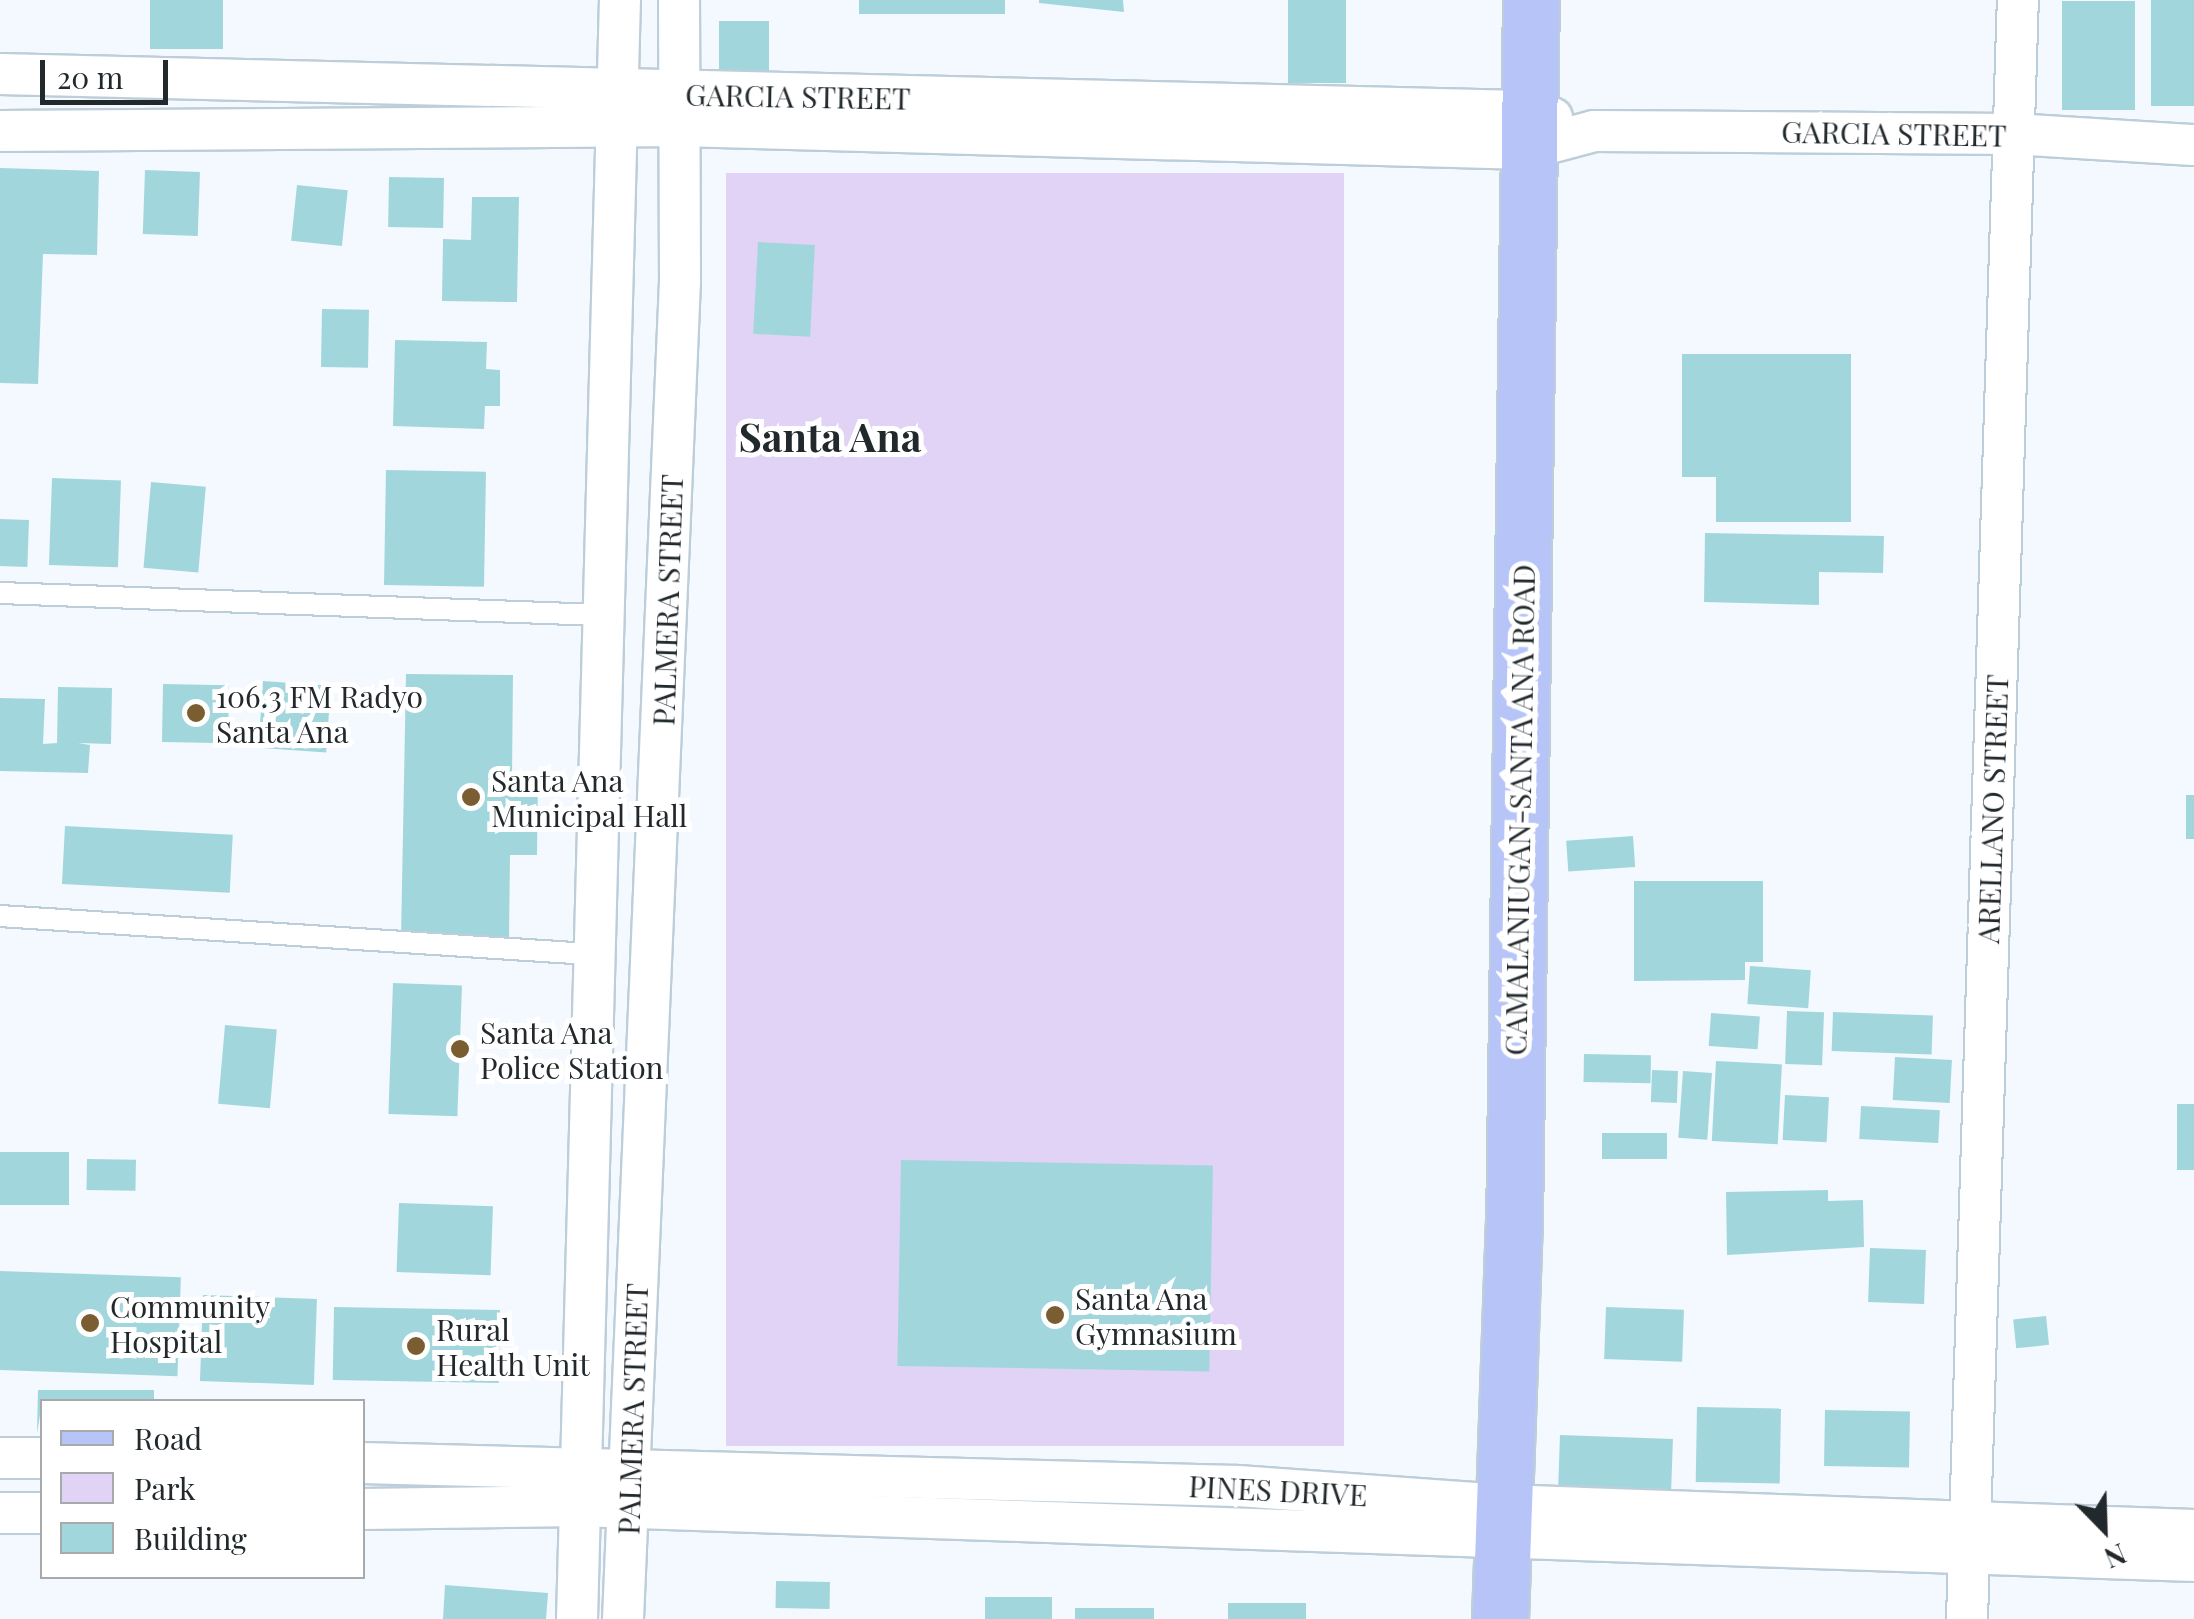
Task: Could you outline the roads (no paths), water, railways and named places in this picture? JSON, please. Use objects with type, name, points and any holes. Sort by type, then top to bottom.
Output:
[{"type":"main road","name":"CAMALANIUGAN-SANTA ANA ROAD","points":[[1500,1619],[1532,0]]},
{"type":"street","name":"PALMERA STREET","points":[[577,1619],[590,954],[620,0]]},
{"type":"street","name":"PALMERA STREET","points":[[623,1619],[659,784],[681,110],[679,0]]},
{"type":"street","name":"ARELLANO STREET","points":[[1967,1619],[2018,0]]},
{"type":"street","name":"GARCIA STREET","points":[[0,74],[615,109],[1527,130],[2013,134],[2194,145]]},
{"type":"street","name":"GARCIA STREET","points":[[0,131],[615,109]]},
{"type":"street","points":[[595,780],[659,784]]},
{"type":"street","points":[[0,1458],[40,1458]]},
{"type":"street","name":"PINES DRIVE","points":[[365,1463],[580,1465],[629,1470],[1237,1486],[1502,1520]]},
{"type":"street","name":"PINES DRIVE","points":[[365,1509],[580,1506],[628,1512],[1502,1520],[1969,1538],[2194,1562]]},
{"type":"street","points":[[0,1514],[40,1513]]},
{"type":"street","name":"PINES DRIVE","points":[[1969,1538],[2194,1530]]},
{"type":"lane","points":[[0,593],[600,614]]},
{"type":"lane","points":[[0,916],[590,954]]},
{"type":"place","name":"106.3 FM Radyo Santa Ana","points":[[196,713]]},
{"type":"place","name":"Santa Ana Municipal Hall","points":[[471,797]]},
{"type":"place","name":"Santa Ana Police Station","points":[[460,1049]]},
{"type":"place","name":"Santa Ana Gymnasium","points":[[1055,1315]]},
{"type":"place","name":"Community Hospital","points":[[90,1323]]},
{"type":"place","name":"Rural Health Unit","points":[[416,1346]]},
{"type":"district","name":"Santa Ana","points":[[830,436]]}]
